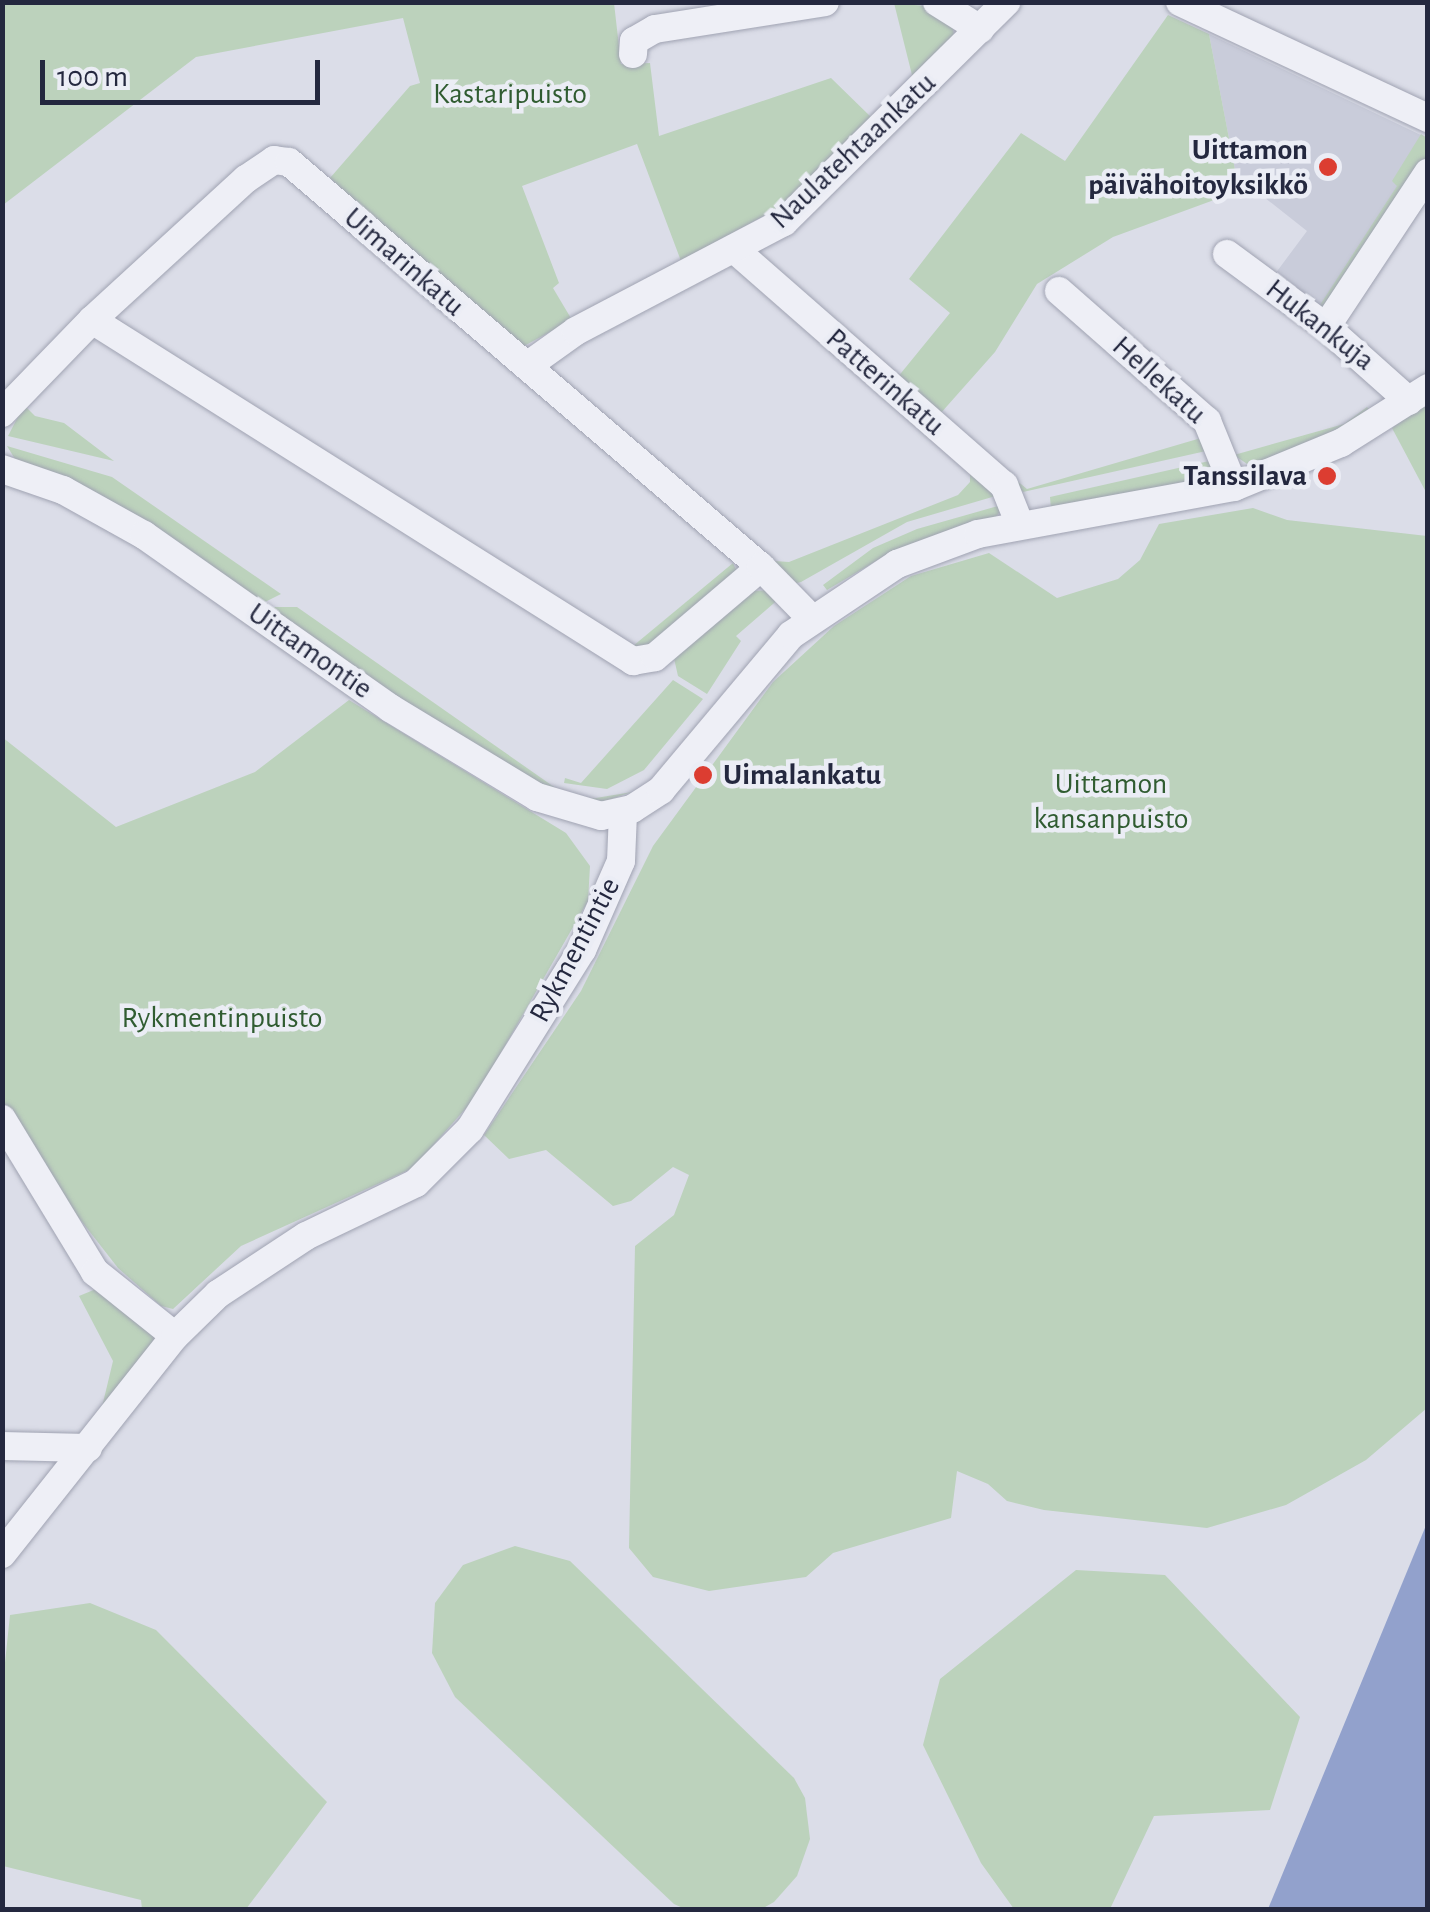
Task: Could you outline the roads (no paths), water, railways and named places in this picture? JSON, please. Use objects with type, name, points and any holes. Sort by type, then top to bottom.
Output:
[{"type":"street","points":[[633,54],[634,41],[656,28],[825,2]]},
{"type":"street","points":[[937,2],[980,29]]},
{"type":"street","name":"Naulatehtaankatu","points":[[527,366],[576,331],[734,249],[801,208],[1006,2]]},
{"type":"street","points":[[1180,2],[1428,118]]},
{"type":"street","name":"Uimarinkatu","points":[[2,413],[92,320],[274,160],[307,174],[361,228],[761,567],[811,618]]},
{"type":"street","points":[[1326,327],[1428,173]]},
{"type":"street","name":"Patterinkatu","points":[[734,249],[1004,485],[1020,525]]},
{"type":"street","name":"Hukankuja","points":[[1226,254],[1418,395]]},
{"type":"street","name":"Hellekatu","points":[[1059,291],[1207,422],[1234,486]]},
{"type":"street","points":[[92,320],[633,661],[655,657],[761,567]]},
{"type":"street","points":[[623,813],[676,775],[765,662],[811,618],[916,554],[1020,525],[1234,486],[1318,454],[1418,395]]},
{"type":"street","name":"Uittamontie","points":[[2,469],[63,490],[144,536],[390,708],[537,797],[583,816],[623,813]]},
{"type":"street","name":"Rykmentintie","points":[[2,1554],[175,1336],[218,1294],[306,1236],[416,1182],[470,1129],[582,950],[621,860],[623,813]]},
{"type":"street","points":[[6,1133],[96,1272],[175,1336]]},
{"type":"street","points":[[2,1446],[88,1448]]},
{"type":"water","points":[[1427,1523],[1427,1909],[1268,1909]]},
{"type":"place","name":"Uittamon päivähoitoyksikkö","points":[[1328,167]]},
{"type":"place","name":"Tanssilava","points":[[1327,476]]},
{"type":"place","name":"Uimalankatu","points":[[703,775]]},
{"type":"park label","name":"Kastaripuisto","points":[[510,94]]},
{"type":"park label","name":"Uittamon kansanpuisto","points":[[1111,801]]},
{"type":"park label","name":"Rykmentinpuisto","points":[[222,1018]]}]
